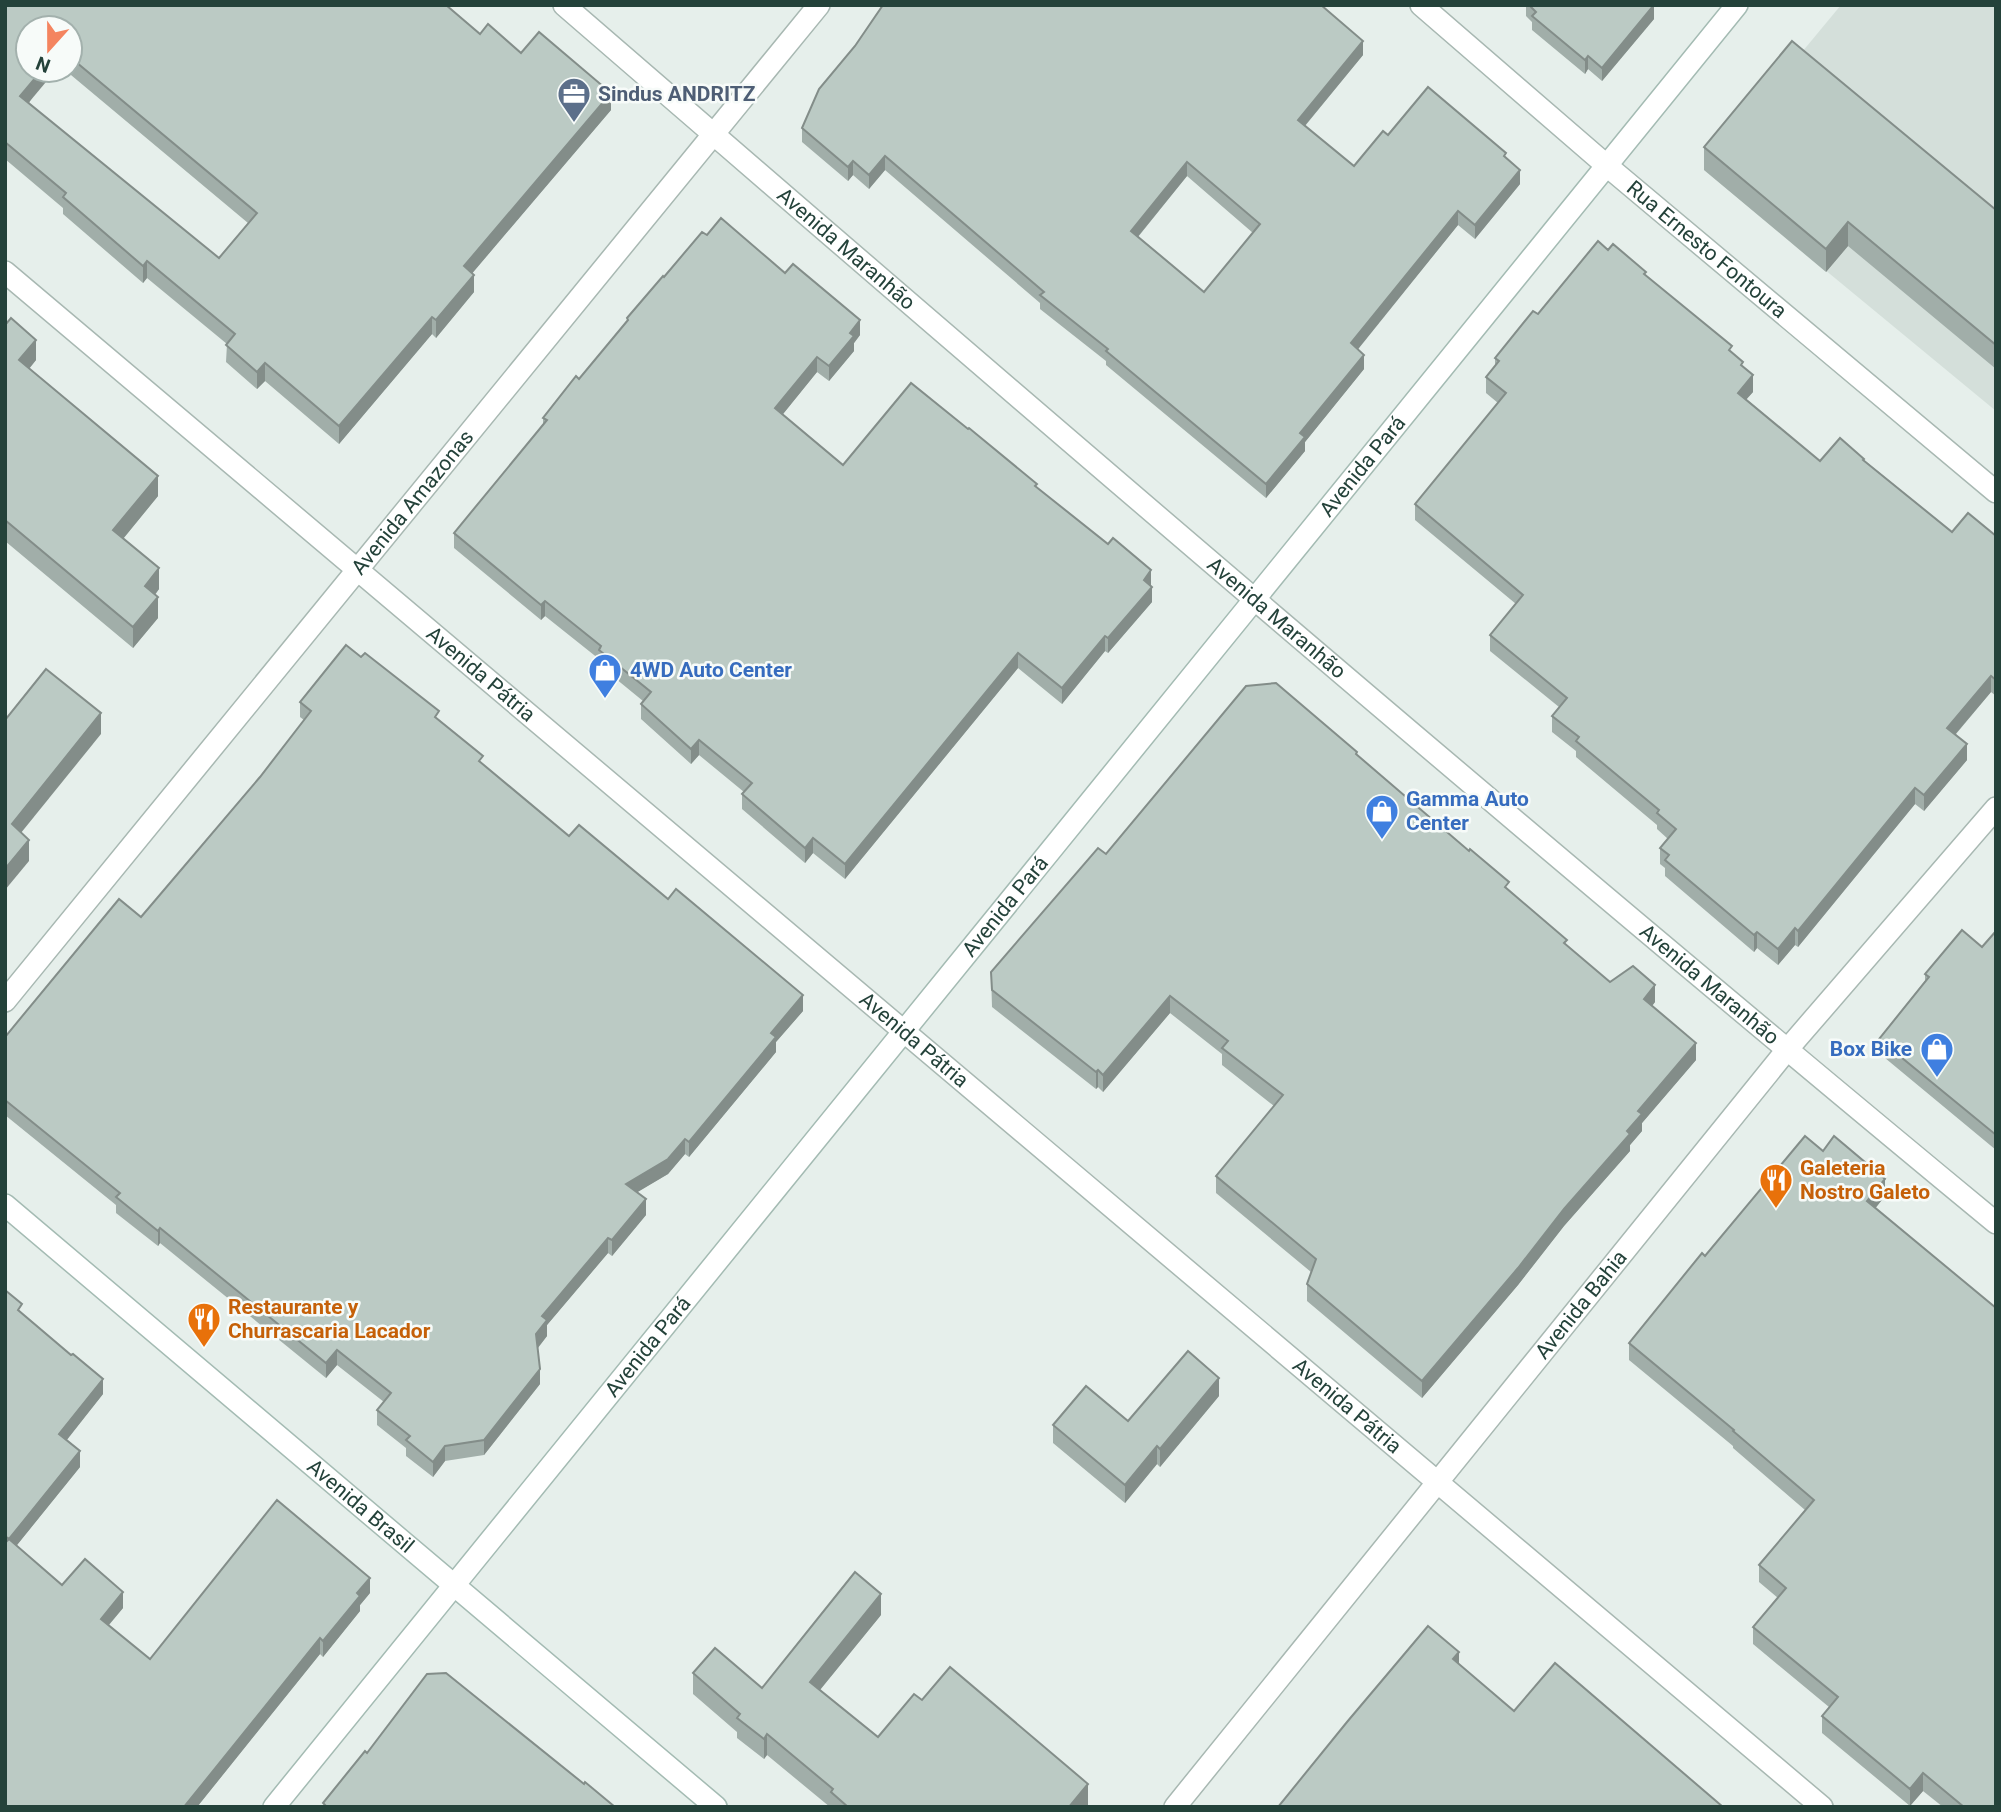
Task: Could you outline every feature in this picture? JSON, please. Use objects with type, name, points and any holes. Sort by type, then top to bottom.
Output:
[{"type":"street","name":"Avenida Maranhão","points":[[564,5],[1787,1051],[1996,1223]]},
{"type":"street","name":"Avenida Amazonas","points":[[5,1001],[819,5]]},
{"type":"street","name":"Rua Ernesto Fontoura","points":[[1421,5],[1606,165],[1996,492]]},
{"type":"street","name":"Avenida Pará","points":[[274,1807],[1737,5]]},
{"type":"street","name":"Avenida Pátria","points":[[5,272],[1822,1807]]},
{"type":"street","name":"Avenida Bahia","points":[[1175,1807],[1436,1481],[1787,1051],[1996,808]]},
{"type":"street","name":"Avenida Brasil","points":[[5,1205],[716,1807]]},
{"type":"shaded area","points":[[1841,5],[1996,5],[1996,411],[1704,170]]},
{"type":"building","points":[[5,5],[446,5],[480,34],[488,24],[521,53],[539,32],[611,93],[464,266],[474,275],[436,320],[432,317],[339,426],[265,363],[257,372],[226,345],[235,334],[147,261],[143,266],[63,197],[66,193],[5,142]],"holes":[[[14,14],[84,14],[84,69],[257,213],[219,258],[20,96],[30,84],[14,84]]]},
{"type":"building","points":[[883,5],[1321,5],[1363,41],[1298,120],[1354,166],[1383,131],[1388,135],[1428,87],[1506,153],[1504,156],[1520,170],[1475,225],[1458,211],[1351,343],[1364,355],[1300,433],[1305,437],[1266,484],[1106,351],[1108,349],[1040,295],[1044,292],[885,156],[869,175],[853,161],[848,167],[802,128],[819,89],[855,46]],"holes":[[[1187,162],[1260,224],[1204,292],[1131,231]]]},
{"type":"building","points":[[1529,5],[1654,5],[1602,68],[1588,56],[1585,60],[1532,16],[1536,12]]},
{"type":"building","points":[[1792,41],[1996,210],[1996,345],[1848,222],[1826,249],[1704,147]]},
{"type":"building","points":[[721,218],[785,273],[793,264],[860,320],[850,333],[854,336],[829,366],[817,357],[775,408],[843,465],[911,383],[1108,544],[1113,538],[1151,570],[1144,580],[1152,587],[1108,638],[1105,636],[1062,688],[1018,653],[845,864],[813,838],[805,848],[742,794],[752,783],[699,740],[691,749],[641,704],[651,692],[599,650],[601,646],[545,601],[541,605],[454,533],[547,420],[543,418],[576,376],[579,379],[627,318],[702,232],[707,235]]},
{"type":"building","points":[[1598,241],[1608,250],[1613,244],[1646,272],[1644,274],[1732,346],[1729,350],[1753,375],[1738,393],[1820,461],[1840,438],[1952,532],[1968,513],[1996,536],[1996,680],[1991,676],[1947,728],[1967,744],[1924,795],[1915,788],[1798,931],[1795,928],[1778,949],[1757,932],[1754,935],[1665,860],[1669,855],[1660,848],[1676,829],[1657,813],[1659,810],[1576,741],[1579,737],[1552,716],[1567,698],[1490,635],[1523,595],[1415,504],[1506,393],[1486,377],[1499,361],[1495,358],[1533,311],[1538,314]]},
{"type":"building","points":[[11,318],[36,340],[19,360],[158,476],[113,530],[159,568],[145,586],[158,597],[133,627],[5,520],[5,325]]},
{"type":"building","points":[[346,645],[361,657],[365,653],[439,711],[435,717],[483,756],[479,761],[569,836],[579,825],[668,899],[676,889],[803,995],[771,1033],[776,1037],[689,1142],[685,1139],[668,1159],[626,1184],[646,1199],[612,1240],[608,1238],[542,1316],[547,1320],[536,1334],[540,1369],[484,1440],[445,1446],[433,1462],[406,1440],[410,1436],[377,1410],[391,1393],[337,1350],[326,1363],[160,1228],[158,1231],[116,1197],[120,1193],[5,1100],[5,1037],[119,899],[141,917],[260,777],[311,711],[300,702]]},
{"type":"building","points":[[46,669],[101,713],[12,824],[29,840],[5,869],[5,720]]},
{"type":"building","points":[[1276,683],[1469,851],[1470,849],[1509,882],[1505,887],[1567,940],[1564,943],[1610,982],[1633,966],[1655,985],[1644,999],[1696,1043],[1638,1111],[1642,1114],[1627,1131],[1630,1134],[1564,1209],[1422,1381],[1307,1284],[1316,1259],[1216,1176],[1283,1095],[1222,1048],[1228,1041],[1170,996],[1103,1075],[992,990],[991,972],[1098,848],[1106,854],[1246,686]]},
{"type":"building","points":[[1962,930],[1982,947],[1996,931],[1996,1135],[1879,1039],[1929,977],[1925,974]]},
{"type":"building","points":[[1805,1136],[1823,1151],[1834,1136],[1885,1179],[1867,1201],[1996,1308],[1996,1807],[1964,1807],[1923,1773],[1910,1789],[1822,1716],[1838,1697],[1753,1627],[1786,1588],[1759,1565],[1814,1500],[1629,1343],[1702,1253],[1705,1256]]},
{"type":"building","points":[[5,1290],[22,1304],[18,1310],[103,1379],[59,1434],[80,1451],[9,1539],[5,1536]]},
{"type":"building","points":[[1188,1351],[1219,1378],[1160,1449],[1157,1446],[1125,1485],[1053,1425],[1086,1386],[1128,1421]]},
{"type":"building","points":[[277,1500],[370,1578],[357,1593],[360,1596],[323,1641],[320,1638],[184,1807],[5,1807],[5,1543],[9,1539],[62,1585],[85,1559],[123,1592],[101,1619],[150,1659]]},
{"type":"building","points":[[855,1572],[881,1594],[810,1682],[878,1737],[914,1694],[922,1700],[950,1667],[1088,1784],[1069,1807],[848,1807],[831,1792],[833,1789],[767,1734],[764,1739],[737,1718],[740,1714],[693,1673],[715,1648],[762,1688]]},
{"type":"building","points":[[1428,1626],[1459,1652],[1453,1659],[1514,1711],[1555,1663],[1723,1807],[1278,1807]]},
{"type":"building","points":[[446,1673],[615,1807],[327,1807],[323,1803],[365,1751],[367,1753],[427,1674]]},
{"type":"place","name":"Sindus ANDRITZ","points":[[574,124]]},
{"type":"place","name":"4WD Auto Center","points":[[605,700]]},
{"type":"place","name":"Gamma Auto Center","points":[[1382,841]]},
{"type":"place","name":"Box Bike","points":[[1937,1079]]},
{"type":"place","name":"Galeteria Nostro Galeto","points":[[1776,1210]]},
{"type":"place","name":"Restaurante y Churrascaria Lacador","points":[[204,1349]]}]
